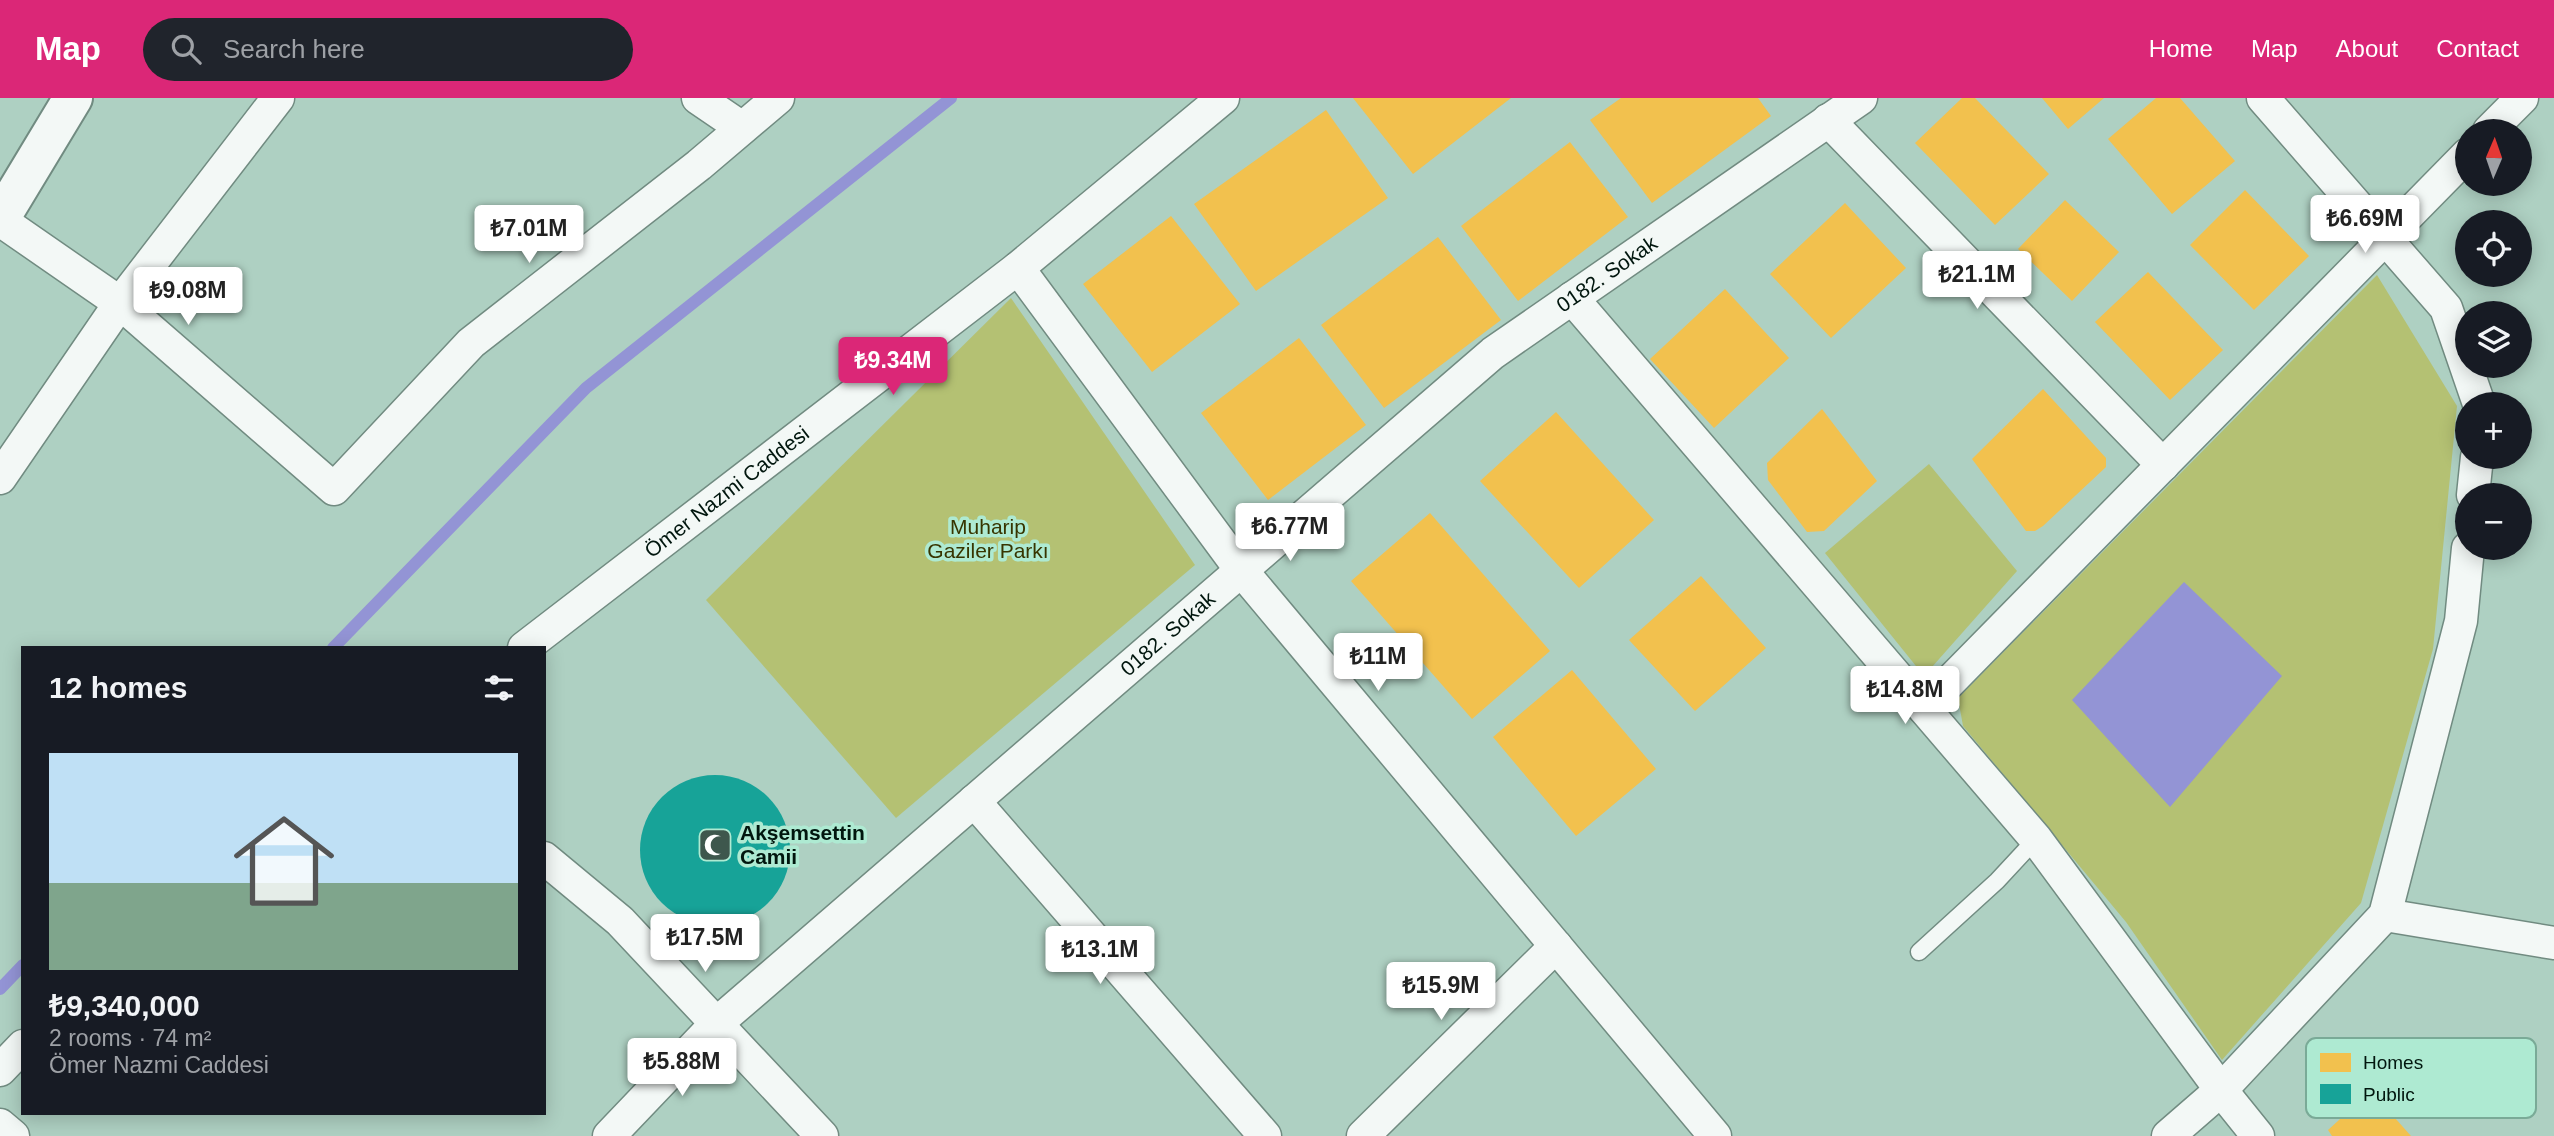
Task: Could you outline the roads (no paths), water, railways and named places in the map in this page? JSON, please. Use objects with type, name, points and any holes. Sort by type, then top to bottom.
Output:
[{"type":"street","points":[[73,98],[0,220],[120,303],[334,489],[471,344],[778,98]]},
{"type":"street","points":[[0,478],[120,303],[278,98]]},
{"type":"street","points":[[698,98],[742,128]]},
{"type":"street","name":"Ömer Nazmi Caddesi","points":[[527,646],[1018,268],[1223,98]]},
{"type":"street","name":"0182. Sokak","points":[[609,1136],[716,1024],[1493,353],[1861,98]]},
{"type":"street","points":[[2263,98],[2446,308],[2475,392]]},
{"type":"street","points":[[2501,119],[2522,98]]},
{"type":"street","points":[[1828,120],[2163,465]]},
{"type":"street","points":[[1924,708],[2455,166]]},
{"type":"street","points":[[1018,268],[1241,570],[1715,1136]]},
{"type":"street","points":[[1572,298],[2036,839],[2258,1136]]},
{"type":"street","points":[[2168,1136],[2221,1090],[2385,915],[2461,621],[2467,560]]},
{"type":"street","points":[[974,801],[1265,1136]]},
{"type":"street","points":[[546,860],[620,922],[822,1136]]},
{"type":"street","points":[[2385,915],[2554,943]]},
{"type":"street","points":[[1363,1136],[1556,946]]},
{"type":"street","points":[[0,1070],[21,1048]]},
{"type":"street","points":[[0,1125],[13,1136]]},
{"type":"lane","points":[[1919,952],[1997,881],[2036,839]]},
{"type":"water","points":[[2184,582],[2282,676],[2170,807],[2072,700]]},
{"type":"waterway","points":[[335,646],[586,388],[951,98]]},
{"type":"waterway","points":[[0,989],[21,967]]},
{"type":"place","name":"Akşemsettin Camii","points":[[715,845]]},
{"type":"park label","name":"Muharip Gaziler Parkı","points":[[988,539]]}]
